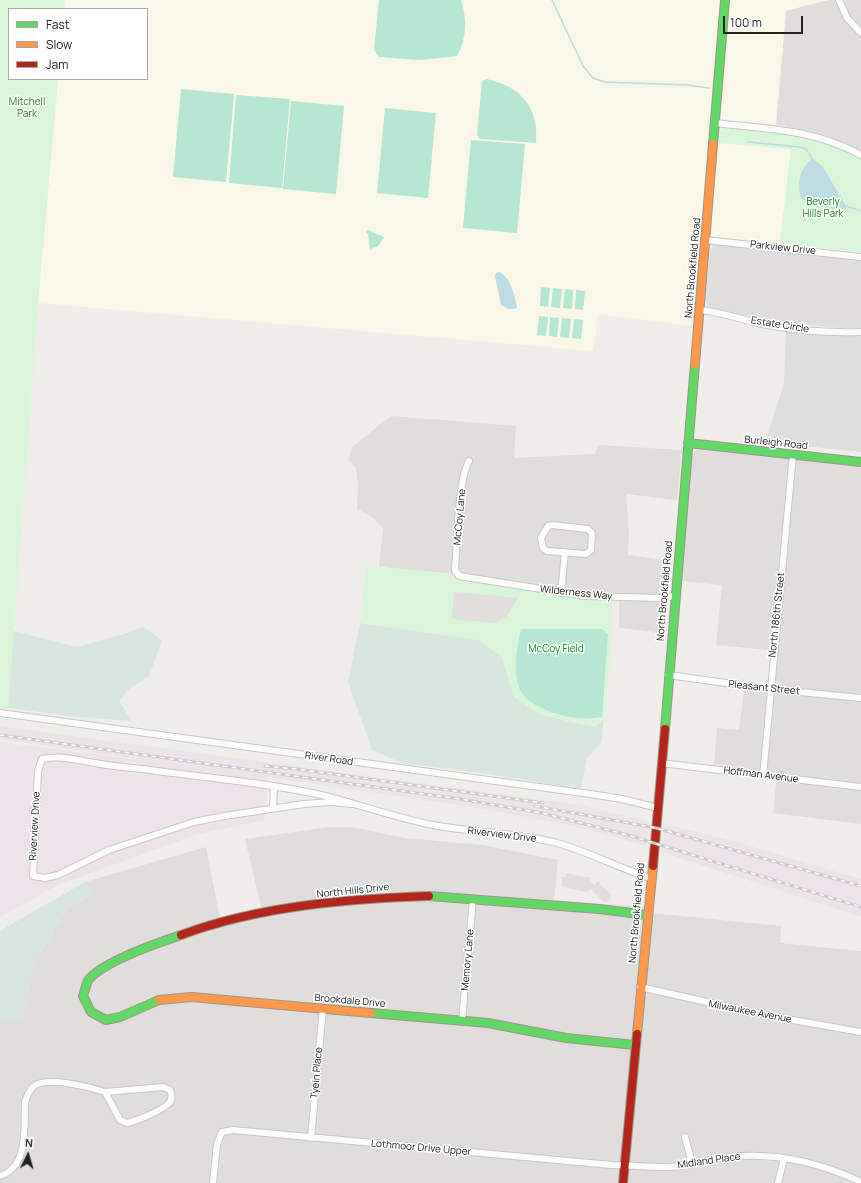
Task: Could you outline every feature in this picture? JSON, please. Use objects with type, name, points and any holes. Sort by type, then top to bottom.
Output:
[{"type":"street","name":"North Brookfield Road","points":[[623,1183],[650,878],[658,808],[674,596],[700,310],[725,0]]},
{"type":"street","points":[[840,0],[847,18],[861,33]]},
{"type":"street","points":[[715,123],[806,133],[838,144],[861,155]]},
{"type":"street","name":"Parkview Drive","points":[[705,240],[861,257]]},
{"type":"street","name":"Estate Circle","points":[[700,310],[774,326],[840,332],[861,332]]},
{"type":"street","name":"Burleigh Road","points":[[688,443],[861,462]]},
{"type":"street","name":"North 186th Street","points":[[763,776],[793,454]]},
{"type":"street","name":"McCoy Lane","points":[[456,574],[455,570],[462,486],[465,470],[469,461]]},
{"type":"street","points":[[548,526],[588,529],[592,533],[591,550],[589,552],[586,554],[565,552],[547,551],[543,548],[541,538],[548,526]]},
{"type":"street","points":[[561,593],[565,552]]},
{"type":"street","name":"Wilderness Way","points":[[456,574],[464,577],[512,583],[561,593],[635,598],[674,596]]},
{"type":"street","name":"Pleasant Street","points":[[668,675],[770,689],[861,698]]},
{"type":"street","name":"River Road","points":[[0,713],[590,794],[622,799],[658,808]]},
{"type":"street","name":"Riverview Drive","points":[[351,804],[323,802],[273,808],[194,822],[109,850],[58,875],[45,878],[33,876],[38,771],[42,759],[59,757],[75,758],[95,763],[274,787],[320,795],[433,826],[514,835],[555,842],[594,855],[650,878]]},
{"type":"street","name":"Hoffman Avenue","points":[[661,763],[861,787]]},
{"type":"street","points":[[273,808],[274,787]]},
{"type":"street","name":"North Hills Drive","points":[[84,991],[88,980],[92,976],[120,959],[179,934],[226,921],[307,906],[378,898],[420,896],[473,899],[647,915]]},
{"type":"street","name":"Memory Lane","points":[[462,1020],[473,899]]},
{"type":"street","name":"Milwaukee Avenue","points":[[640,988],[770,1016],[861,1032]]},
{"type":"street","name":"Brookdale Drive","points":[[84,991],[87,1007],[95,1016],[106,1020],[120,1017],[152,1002],[179,997],[462,1020],[512,1027],[566,1038],[635,1045]]},
{"type":"street","name":"Tyein Place","points":[[311,1138],[323,1008]]},
{"type":"street","points":[[0,1176],[13,1168],[20,1157],[25,1102],[27,1094],[33,1086],[49,1081],[93,1088],[105,1092],[162,1087],[170,1090],[172,1098],[166,1105],[127,1123],[123,1122],[116,1114],[105,1092]]},
{"type":"street","name":"Lothmoor Drive Upper","points":[[214,1183],[217,1144],[220,1135],[222,1132],[233,1130],[624,1165]]},
{"type":"street","points":[[685,1137],[692,1163]]},
{"type":"street","name":"Midland Place","points":[[624,1165],[670,1167],[729,1157],[752,1156],[813,1163],[834,1170],[861,1182]]},
{"type":"street","points":[[778,1183],[784,1159]]},
{"type":"shaded area","points":[[65,0],[828,0],[786,11],[776,124],[708,119],[708,142],[791,149],[780,243],[703,236],[696,278],[692,326],[598,314],[593,351],[38,303],[58,80],[148,80],[148,8],[64,8]]},
{"type":"shaded area","points":[[828,0],[861,0],[861,151],[822,134],[776,124],[786,10]]},
{"type":"shaded area","points":[[714,244],[861,259],[861,328],[840,328],[774,321],[708,307],[705,301],[710,251]]},
{"type":"shaded area","points":[[786,329],[861,334],[861,452],[775,443],[766,440],[784,383]]},
{"type":"shaded area","points":[[391,416],[516,426],[514,458],[595,454],[598,445],[682,450],[677,500],[626,494],[629,533],[628,555],[671,561],[663,633],[619,628],[619,593],[588,593],[468,575],[379,567],[383,528],[372,517],[357,509],[358,484],[356,467],[348,460],[353,446]]},
{"type":"shaded area","points":[[702,448],[861,464],[861,824],[773,813],[777,774],[714,765],[717,728],[739,730],[744,688],[775,692],[778,651],[716,645],[722,585],[681,581],[690,460],[695,450]]},
{"type":"shaded area","points":[[454,592],[518,598],[507,616],[496,623],[452,619]]},
{"type":"shaded area","points":[[0,620],[14,631],[77,647],[143,627],[162,640],[149,676],[129,689],[119,701],[132,721],[78,717],[0,707]]},
{"type":"shaded area","points":[[360,623],[479,640],[502,657],[514,697],[542,715],[594,727],[604,719],[601,743],[587,758],[581,789],[488,774],[402,763],[372,750],[348,682]]},
{"type":"shaded area","points":[[0,726],[573,804],[649,821],[647,846],[573,826],[496,811],[268,777],[264,820],[195,835],[58,885],[0,917],[0,742],[174,764],[0,739]]},
{"type":"shaded area","points":[[665,824],[737,842],[861,879],[861,917],[661,852]]},
{"type":"shaded area","points":[[329,827],[352,827],[405,838],[483,845],[558,860],[554,900],[644,907],[619,1183],[0,1183],[0,1020],[22,1020],[33,966],[65,911],[90,895],[85,882],[206,847],[221,924],[263,915],[245,839]]},
{"type":"shaded area","points":[[566,873],[591,878],[590,882],[595,885],[597,881],[612,895],[608,902],[603,901],[590,889],[588,892],[562,887],[562,877],[565,877]]},
{"type":"shaded area","points":[[85,882],[90,895],[65,911],[33,966],[22,1020],[0,1020],[0,932]]},
{"type":"shaded area","points":[[651,913],[781,926],[780,943],[861,951],[861,1183],[626,1183]]},
{"type":"green space","name":"Mitchell Park","points":[[0,0],[65,0],[64,8],[8,8],[8,80],[58,80],[38,303],[8,709],[0,708]]},
{"type":"green space","points":[[379,0],[461,0],[465,28],[463,43],[457,56],[420,60],[379,57],[374,50]]},
{"type":"green space","points":[[487,79],[509,87],[525,100],[531,109],[534,119],[536,143],[480,139],[477,135],[482,81]]},
{"type":"green space","points":[[181,89],[234,94],[226,182],[173,177]]},
{"type":"green space","points":[[236,95],[290,99],[282,188],[229,183]]},
{"type":"green space","points":[[291,101],[344,106],[336,194],[283,189]]},
{"type":"green space","points":[[385,108],[436,113],[428,198],[377,193]]},
{"type":"green space","name":"Beverly Hills Park","points":[[724,128],[746,131],[749,128],[787,132],[833,143],[861,158],[861,252],[780,243],[791,149],[718,143],[719,134]]},
{"type":"green space","points":[[471,140],[525,144],[517,233],[463,228]]},
{"type":"green space","points":[[368,230],[384,237],[378,246],[370,249],[368,234],[366,232]]},
{"type":"green space","points":[[541,287],[550,288],[548,307],[540,306]]},
{"type":"green space","points":[[553,288],[562,289],[560,308],[551,307]]},
{"type":"green space","points":[[565,289],[573,290],[572,309],[563,308]]},
{"type":"green space","points":[[576,290],[585,291],[583,310],[575,309]]},
{"type":"green space","points":[[539,316],[548,317],[546,336],[537,335]]},
{"type":"green space","points":[[550,317],[559,318],[557,337],[549,336]]},
{"type":"green space","points":[[562,318],[571,319],[569,338],[560,337]]},
{"type":"green space","points":[[574,319],[583,320],[581,339],[572,338]]},
{"type":"green space","name":"McCoy Field","points":[[379,567],[453,574],[464,579],[610,598],[612,602],[611,652],[604,719],[595,727],[542,715],[514,697],[502,657],[479,640],[360,623],[366,568]]},
{"type":"green space","points":[[521,629],[602,629],[608,634],[602,717],[576,718],[564,716],[540,707],[530,702],[525,697],[517,682],[516,673]]},
{"type":"water","points":[[812,158],[823,167],[846,206],[845,211],[814,206],[801,198],[799,187],[800,176]]},
{"type":"water","points":[[500,272],[504,275],[512,287],[517,307],[515,309],[509,309],[501,305],[495,276],[496,273]]},
{"type":"waterway","points":[[552,0],[583,66],[593,78],[605,82],[687,85],[709,88]]},
{"type":"waterway","points":[[748,142],[800,147],[806,149],[812,158]]},
{"type":"waterway","points":[[846,206],[861,211]]},
{"type":"railway","points":[[0,735],[460,799],[542,813],[628,835],[861,907]]},
{"type":"railway","points":[[265,766],[543,803]]},
{"type":"railway","points":[[535,806],[656,828],[861,886]]},
{"type":"traffic: fast","points":[[713,144],[725,0]]},
{"type":"traffic: fast","points":[[665,729],[695,364]]},
{"type":"traffic: fast","points":[[688,443],[861,462]]},
{"type":"traffic: fast","points":[[429,896],[599,909],[647,915]]},
{"type":"traffic: fast","points":[[159,1000],[120,1017],[106,1020],[91,1012],[83,996],[89,979],[97,972],[132,953],[181,935]]},
{"type":"traffic: fast","points":[[371,1013],[488,1023],[566,1038],[635,1045]]},
{"type":"traffic: slow","points":[[695,364],[713,144]]},
{"type":"traffic: slow","points":[[637,1034],[653,866]]},
{"type":"traffic: slow","points":[[159,1000],[191,997],[371,1013]]},
{"type":"traffic: jam","points":[[653,866],[665,729]]},
{"type":"traffic: jam","points":[[181,935],[241,917],[303,906],[366,899],[429,896]]},
{"type":"traffic: jam","points":[[623,1183],[637,1034]]}]
